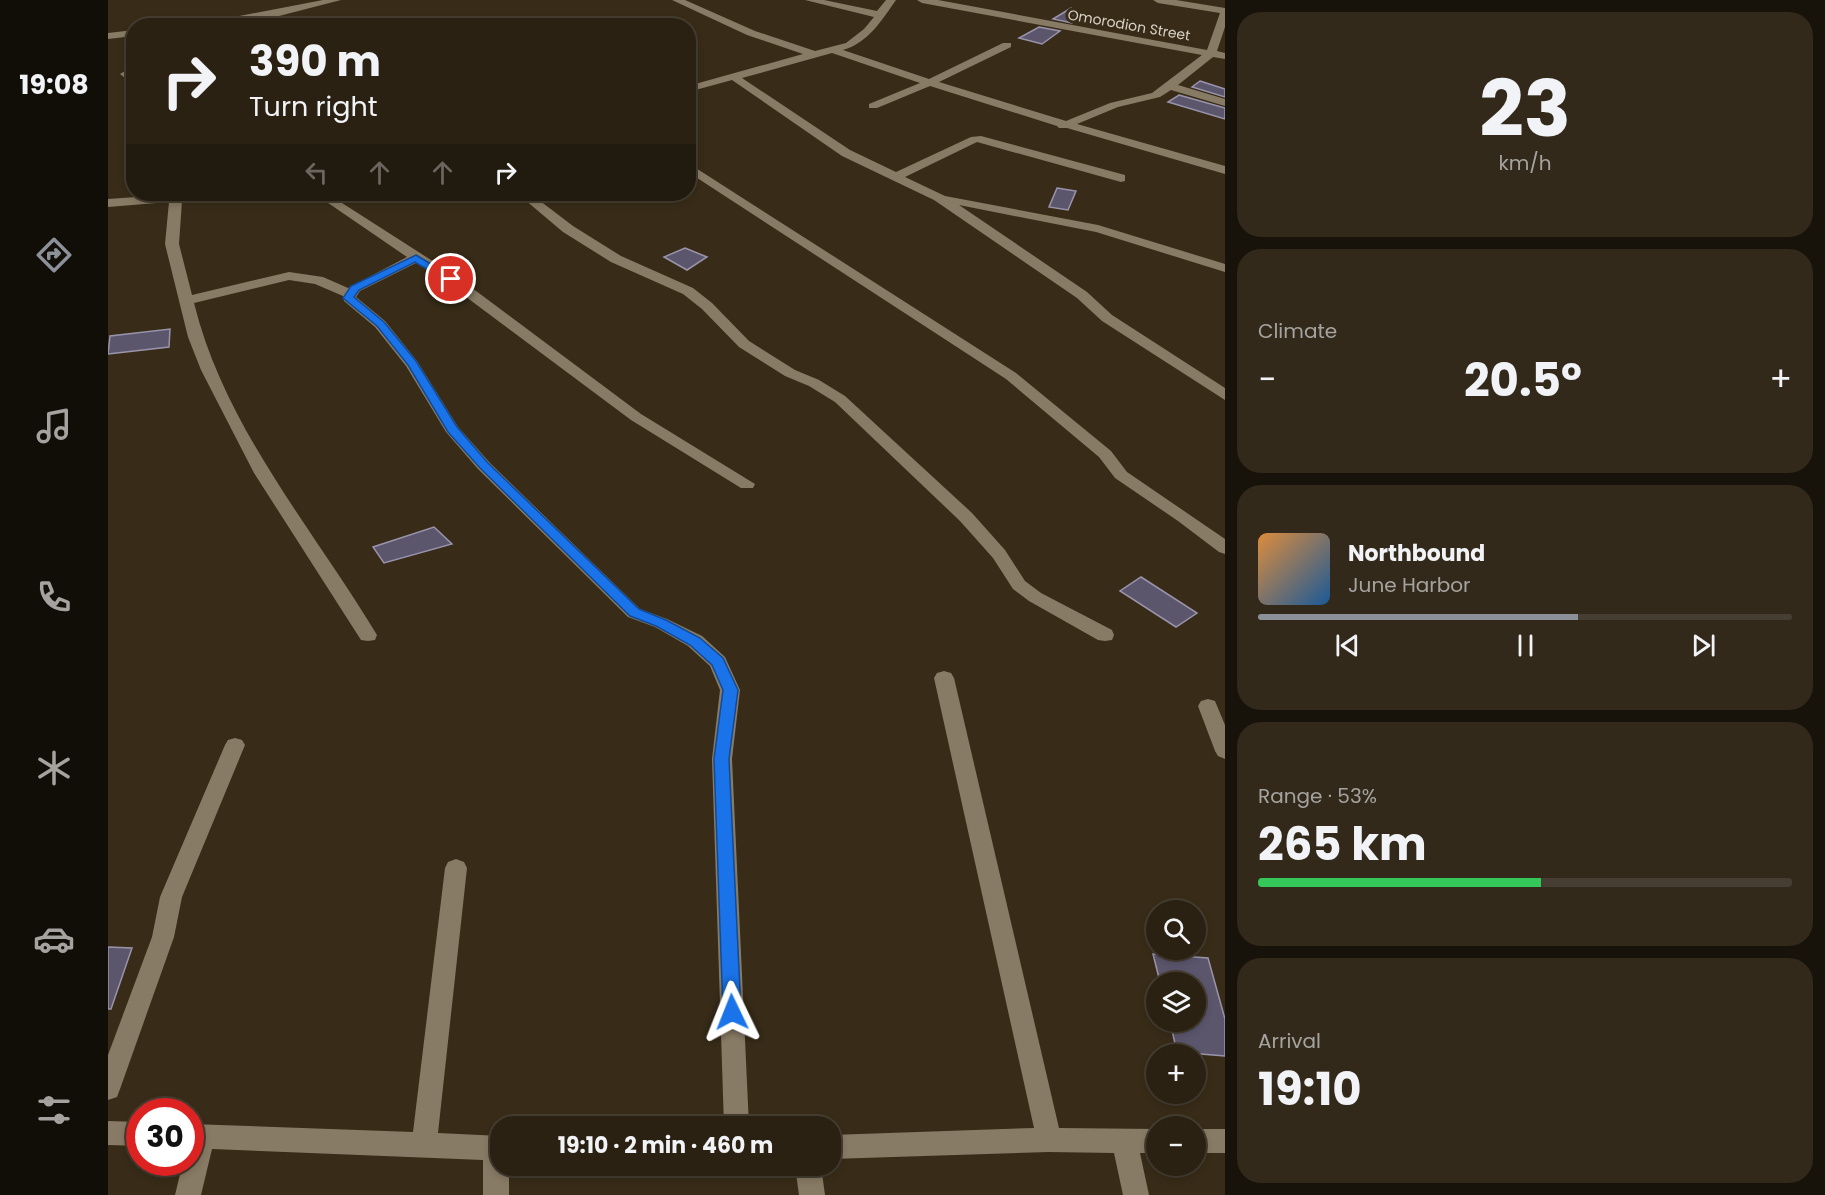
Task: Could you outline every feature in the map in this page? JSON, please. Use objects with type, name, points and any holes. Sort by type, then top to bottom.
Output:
[{"type":"street","points":[[265,18],[283,16],[336,0]]},
{"type":"street","points":[[677,0],[751,33],[815,55]]},
{"type":"street","points":[[810,0],[880,15]]},
{"type":"street","points":[[696,87],[850,45],[868,31],[891,0]]},
{"type":"street","name":"Omorodion Street","points":[[922,0],[1225,56]]},
{"type":"street","points":[[1063,126],[1114,105],[1156,95],[1211,52],[1225,12],[1158,0]]},
{"type":"street","points":[[108,36],[126,34]]},
{"type":"street","points":[[873,106],[927,84],[1007,45]]},
{"type":"street","points":[[833,50],[927,84],[1063,126],[1225,171]]},
{"type":"street","points":[[735,78],[846,153],[938,197],[1082,295],[1107,318],[1225,396]]},
{"type":"street","points":[[1170,86],[1225,103]]},
{"type":"street","points":[[895,177],[975,139],[981,139],[1121,178]]},
{"type":"street","points":[[696,171],[1011,376],[1105,454],[1121,475],[1184,516],[1225,548]]},
{"type":"street","points":[[938,197],[1098,229],[1225,268]]},
{"type":"street","points":[[108,203],[135,201]]},
{"type":"street","points":[[176,201],[172,244],[195,337],[208,370],[262,473],[368,635]]},
{"type":"street","points":[[331,201],[451,279],[636,417],[747,484]]},
{"type":"street","points":[[533,201],[568,228],[616,259],[688,291],[744,344],[790,373],[814,383],[840,399],[966,517],[999,554],[1019,585],[1035,597],[1105,635]]},
{"type":"street","points":[[416,258],[355,288],[349,298],[380,324],[412,364],[452,429],[484,466],[634,613],[661,623],[695,641],[718,662],[730,690],[722,759],[737,1116]]},
{"type":"street","points":[[186,301],[289,276],[318,280],[350,294]]},
{"type":"street","points":[[944,678],[1049,1140]]},
{"type":"street","points":[[1208,706],[1225,751]]},
{"type":"street","points":[[108,1089],[163,937],[171,897],[235,745]]},
{"type":"street","points":[[424,1145],[456,868]]},
{"type":"street","points":[[108,1133],[126,1134]]},
{"type":"street","points":[[204,1136],[490,1148]]},
{"type":"street","points":[[841,1148],[1049,1140],[1146,1141]]},
{"type":"street","points":[[1124,1141],[1136,1195]]},
{"type":"street","points":[[1206,1141],[1225,1141]]},
{"type":"street","points":[[188,1195],[191,1176]]},
{"type":"street","points":[[496,1195],[497,1176]]},
{"type":"street","points":[[809,1176],[812,1195]]},
{"type":"building","points":[[1071,8],[1078,18],[1072,23],[1053,19]]},
{"type":"building","points":[[1039,27],[1060,31],[1042,44],[1019,38]]},
{"type":"building","points":[[1200,81],[1225,89],[1225,97],[1192,87]]},
{"type":"building","points":[[1179,95],[1225,108],[1225,119],[1168,102]]},
{"type":"building","points":[[1057,188],[1076,191],[1068,210],[1049,207]]},
{"type":"building","points":[[685,248],[707,257],[687,270],[664,257]]},
{"type":"building","points":[[170,329],[169,347],[108,354],[110,336]]},
{"type":"building","points":[[434,527],[452,544],[384,563],[373,547]]},
{"type":"building","points":[[1141,577],[1197,613],[1176,627],[1120,591]]},
{"type":"building","points":[[108,947],[132,948],[111,1009],[108,1009]]},
{"type":"building","points":[[1208,958],[1225,1019],[1225,1056],[1206,1054],[1206,1044],[1175,1044],[1172,1032],[1206,1032],[1206,972],[1158,972],[1154,960],[1206,960]]},
{"type":"route","points":[[451,279],[416,258],[355,288],[349,298],[380,324],[412,364],[452,429],[484,466],[634,613],[661,623],[695,641],[718,662],[730,690],[722,759],[732,1012]]}]
